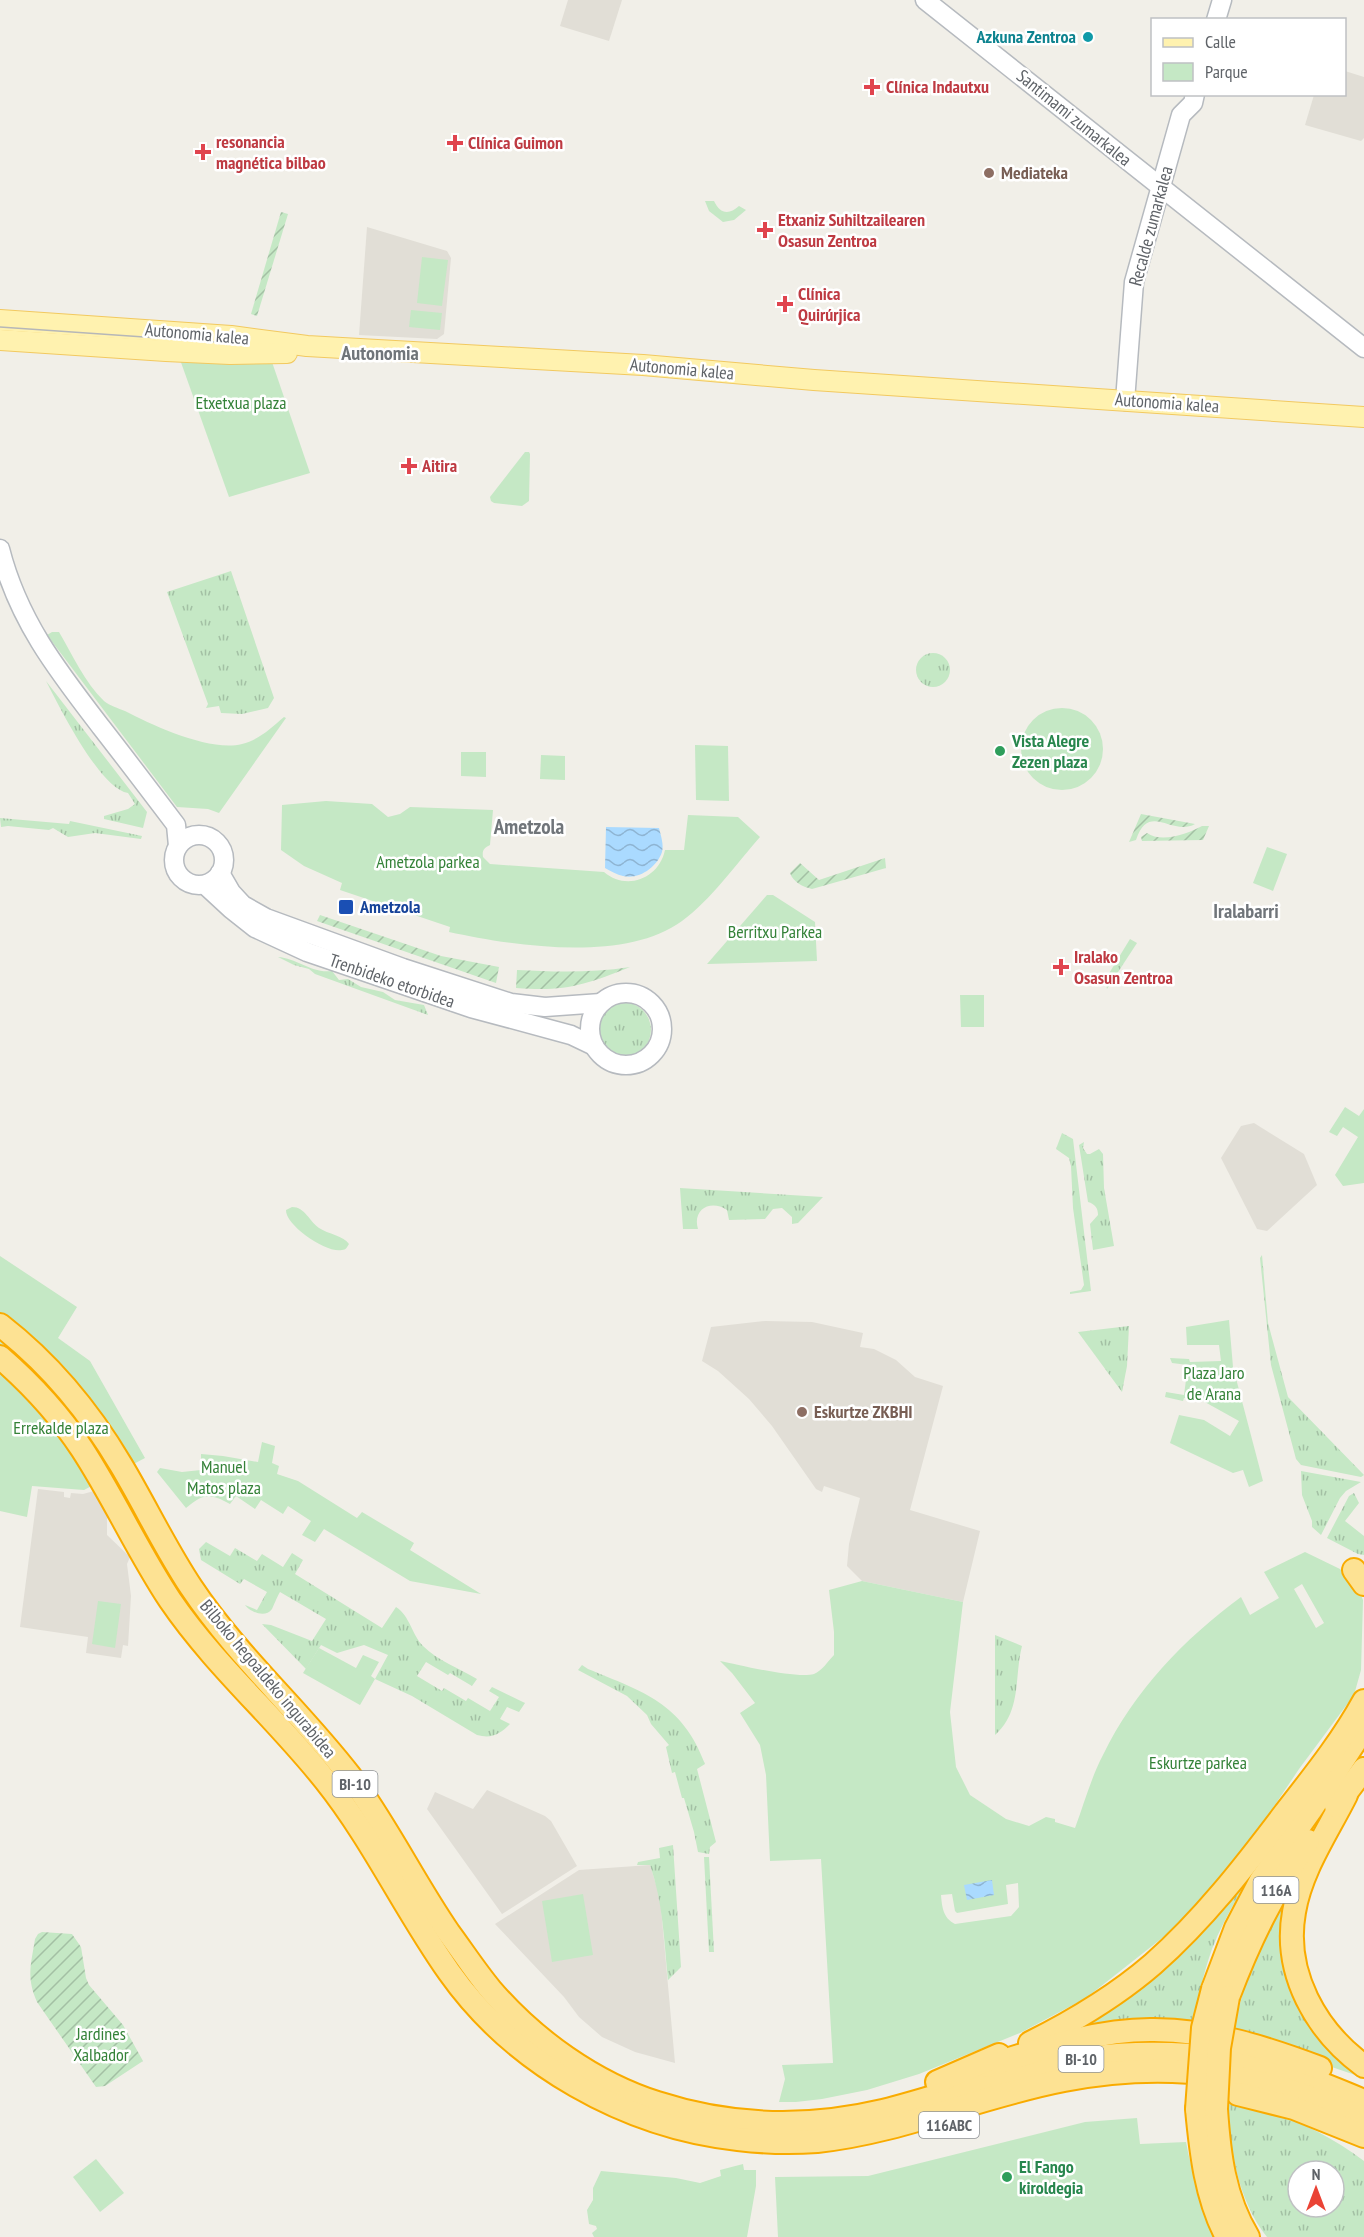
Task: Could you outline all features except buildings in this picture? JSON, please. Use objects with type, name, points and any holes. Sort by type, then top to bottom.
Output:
[{"type":"highway","name":"Bilboko hegoaldeko ingurabidea","points":[[0,1325],[31,1351],[81,1406],[121,1465],[190,1586],[234,1644],[307,1724],[350,1777],[382,1823],[448,1930],[491,1990],[525,2022],[592,2064],[618,2076],[653,2110]]},
{"type":"highway","name":"Bilboko hegoaldeko ingurabidea","points":[[0,1357],[49,1405],[79,1444],[170,1600],[215,1658],[325,1781],[364,1835],[449,1973],[492,2024]]},
{"type":"highway","points":[[937,2082],[1056,2030],[1109,1997],[1153,1964],[1184,1934],[1249,1861],[1323,1763],[1364,1701]]},
{"type":"highway","points":[[1227,2237],[1214,2207],[1200,2146],[1207,2109],[1203,2028],[1220,1993],[1236,1928],[1261,1880],[1339,1768],[1364,1727]]},
{"type":"highway","points":[[1364,1769],[1346,1795],[1311,1860],[1293,1913],[1292,1943],[1298,1978],[1308,2004],[1323,2028],[1347,2053],[1364,2066]]},
{"type":"highway","name":"116A","points":[[1220,1993],[1275,1892],[1317,1829],[1346,1795]]},
{"type":"highway","name":"116ABC","points":[[492,2024],[518,2053],[557,2084],[600,2108],[653,2110],[723,2147],[800,2131],[845,2147],[895,2138],[1027,2103],[1092,2089],[1131,2085],[1202,2088],[1294,2108]]},
{"type":"highway","points":[[653,2110],[710,2103],[752,2109],[800,2131],[823,2107],[877,2098],[1082,2039],[1153,2030],[1213,2034],[1294,2058],[1364,2085]]},
{"type":"highway","name":"BI-10","points":[[800,2131],[1054,2064],[1137,2054],[1188,2055],[1245,2063],[1290,2073],[1364,2101]]},
{"type":"highway","name":"BI-10","points":[[800,2131],[841,2138],[875,2131],[1060,2080],[1133,2071],[1190,2072],[1242,2079],[1282,2088],[1364,2118]]},
{"type":"highway","points":[[1294,2108],[1364,2136]]},
{"type":"highway","points":[[1294,2108],[1364,2145]]},
{"type":"highway","points":[[1207,2109],[1218,2143],[1225,2183],[1237,2219],[1248,2237]]},
{"type":"main road","name":"Autonomia kalea","points":[[0,320],[231,336],[308,346],[643,365],[814,380],[1364,417]]},
{"type":"main road","name":"Autonomia kalea","points":[[0,340],[230,354],[283,353],[814,389],[1124,413],[1364,427]]},
{"type":"street","name":"Santimami zumarkalea","points":[[925,0],[1002,59],[1160,189],[1364,348]]},
{"type":"street","points":[[1217,18],[1222,0]]},
{"type":"street","name":"Recalde zumarkalea","points":[[1125,401],[1134,282],[1181,115],[1193,103],[1195,96]]},
{"type":"street","points":[[0,549],[10,584],[22,612],[46,655],[176,825],[196,835],[206,836],[219,845],[224,859],[220,873],[216,879],[205,885],[190,884],[177,873],[174,857],[178,846],[184,839],[196,835]]},
{"type":"street","points":[[176,825],[178,846]]},
{"type":"street","name":"Trenbideko etorbidea","points":[[220,873],[231,892],[243,905],[266,918],[403,968],[511,1003],[545,1007],[601,1003]]},
{"type":"street","name":"Trenbideko etorbidea","points":[[205,885],[255,928],[307,952],[471,1008],[571,1035],[594,1046]]},
{"type":"street","points":[[620,993],[641,996],[658,1012],[663,1028],[661,1040],[648,1059],[626,1066],[603,1058],[594,1046],[590,1035],[590,1023],[601,1003],[620,993]]},
{"type":"shaded area","points":[[568,0],[622,0],[609,41],[560,26]]},
{"type":"shaded area","points":[[1346,71],[1364,77],[1364,138],[1361,141],[1305,125],[1314,96],[1346,96]]},
{"type":"shaded area","points":[[367,227],[447,251],[451,258],[444,334],[437,339],[359,335]]},
{"type":"shaded area","points":[[1254,1123],[1304,1154],[1317,1185],[1267,1231],[1257,1229],[1221,1158],[1241,1126]]},
{"type":"shaded area","points":[[765,1321],[812,1322],[863,1333],[860,1347],[874,1349],[896,1360],[915,1377],[943,1386],[910,1510],[980,1531],[963,1602],[862,1581],[847,1566],[849,1544],[860,1498],[824,1486],[822,1492],[816,1489],[772,1426],[749,1399],[718,1371],[702,1361],[711,1327]]},
{"type":"shaded area","points":[[38,1489],[64,1492],[64,1497],[70,1498],[71,1493],[83,1494],[94,1491],[107,1517],[107,1535],[130,1557],[127,1564],[131,1596],[128,1646],[123,1645],[121,1658],[86,1653],[88,1637],[20,1627]]},
{"type":"shaded area","points":[[487,1790],[545,1816],[551,1821],[577,1866],[502,1914],[427,1809],[435,1792],[473,1809]]},
{"type":"shaded area","points":[[650,1865],[660,1897],[675,2063],[635,2052],[602,2037],[579,2017],[564,1997],[495,1924],[579,1870]]},
{"type":"green space","points":[[705,201],[714,201],[719,209],[725,212],[732,211],[739,206],[746,210],[734,220],[723,222],[709,211]]},
{"type":"green space","points":[[281,212],[288,214],[257,316],[251,314]]},
{"type":"green space","points":[[422,257],[448,260],[442,306],[417,303]]},
{"type":"green space","points":[[411,310],[442,313],[440,330],[409,327]]},
{"type":"green space","name":"Etxetxua plaza","points":[[178,354],[272,362],[310,473],[229,497]]},
{"type":"green space","points":[[525,452],[530,454],[529,501],[522,506],[494,503],[490,497]]},
{"type":"green space","points":[[231,571],[274,698],[268,708],[242,714],[221,713],[219,706],[206,708],[208,704],[167,592]]},
{"type":"green space","points":[[59,632],[85,677],[104,701],[182,736],[214,744],[242,744],[259,737],[284,717],[286,718],[219,813],[208,809],[177,807],[47,635]]},
{"type":"green space","points":[[933,653],[945,658],[950,670],[945,682],[933,687],[921,682],[916,670],[921,658]]},
{"type":"green space","points":[[46,681],[147,812],[143,828],[104,819],[104,816],[128,809],[135,804],[128,793],[117,788],[93,762],[81,745]]},
{"type":"green space","points":[[1062,708],[1078,711],[1091,720],[1100,733],[1103,749],[1100,765],[1091,778],[1078,787],[1062,790],[1046,787],[1033,778],[1024,765],[1021,749],[1024,733],[1033,720],[1046,711]]},
{"type":"green space","points":[[695,745],[728,746],[729,801],[696,800]]},
{"type":"green space","points":[[461,752],[486,752],[486,777],[461,776]]},
{"type":"green space","points":[[541,755],[565,756],[565,780],[540,779]]},
{"type":"green space","name":"Ametzola parkea","points":[[326,801],[372,804],[388,817],[400,814],[410,807],[493,810],[490,845],[483,853],[483,857],[490,864],[604,872],[622,881],[641,879],[649,875],[662,860],[665,850],[684,850],[688,815],[738,817],[760,837],[703,903],[682,921],[658,934],[631,942],[600,947],[536,946],[449,932],[450,927],[340,890],[342,883],[304,866],[281,850],[282,805]]},
{"type":"green space","points":[[1141,814],[1195,824],[1186,827],[1154,821],[1147,823],[1141,829],[1136,840],[1129,842]]},
{"type":"green space","points":[[0,818],[69,824],[70,821],[142,836],[141,839],[95,833],[68,837],[53,828],[49,830],[1,827]]},
{"type":"green space","points":[[1202,826],[1209,826],[1203,840],[1142,841],[1141,837],[1147,833],[1160,837],[1174,836]]},
{"type":"green space","points":[[1267,847],[1287,854],[1273,891],[1253,883]]},
{"type":"green space","points":[[885,858],[886,868],[812,889],[799,884],[790,873],[800,863],[819,880]]},
{"type":"green space","name":"Berritxu Parkea","points":[[767,895],[773,895],[815,922],[817,961],[707,964]]},
{"type":"green space","points":[[320,915],[441,956],[499,967],[496,983],[317,921]]},
{"type":"green space","points":[[1130,939],[1137,943],[1107,989],[1105,980]]},
{"type":"green space","points":[[278,957],[318,970],[332,971],[339,980],[348,979],[361,987],[383,992],[395,1000],[424,1005],[428,1015],[315,974],[309,969]]},
{"type":"green space","points":[[630,967],[574,986],[548,989],[516,988],[517,970],[574,972]]},
{"type":"green space","points":[[960,995],[984,995],[984,1027],[961,1027]]},
{"type":"green space","points":[[623,1002],[634,1004],[643,1010],[649,1019],[651,1030],[649,1041],[643,1050],[634,1056],[623,1058],[612,1056],[603,1050],[597,1041],[595,1030],[597,1019],[603,1010],[612,1004]]},
{"type":"green space","points":[[1345,1107],[1359,1116],[1364,1109],[1364,1183],[1343,1186],[1335,1175],[1358,1137],[1343,1127],[1337,1136],[1329,1132]]},
{"type":"green space","points":[[1062,1133],[1073,1139],[1091,1291],[1070,1294],[1070,1292],[1081,1290],[1084,1285],[1073,1208],[1071,1166],[1069,1158],[1056,1149]]},
{"type":"green space","points":[[1084,1142],[1083,1148],[1087,1154],[1099,1149],[1103,1154],[1104,1188],[1114,1246],[1093,1250],[1090,1224],[1098,1213],[1097,1208],[1088,1202],[1079,1145]]},
{"type":"green space","points":[[680,1188],[823,1197],[798,1223],[792,1224],[792,1217],[782,1208],[773,1209],[765,1219],[729,1220],[727,1210],[709,1206],[700,1211],[698,1229],[683,1229]]},
{"type":"green space","points":[[292,1207],[304,1212],[319,1228],[347,1241],[349,1244],[347,1247],[343,1250],[327,1248],[308,1237],[292,1223],[288,1216],[286,1210]]},
{"type":"green space","points":[[1262,1255],[1268,1323],[1288,1397],[1364,1475],[1361,1477],[1301,1465],[1296,1459],[1271,1365],[1260,1258]]},
{"type":"green space","name":"Errekalde plaza","points":[[0,1256],[77,1307],[58,1338],[90,1361],[145,1458],[84,1490],[32,1486],[27,1517],[0,1511]]},
{"type":"green space","name":"Plaza Jaro de Arana","points":[[1229,1320],[1233,1367],[1263,1481],[1249,1487],[1243,1470],[1233,1473],[1170,1443],[1179,1415],[1204,1420],[1230,1436],[1239,1421],[1203,1401],[1184,1398],[1183,1401],[1165,1397],[1166,1392],[1184,1395],[1188,1365],[1172,1363],[1170,1358],[1189,1359],[1190,1362],[1221,1361],[1219,1345],[1187,1345],[1186,1327]]},
{"type":"green space","points":[[1129,1326],[1127,1366],[1122,1392],[1078,1332]]},
{"type":"green space","name":"Manuel Matos plaza","points":[[262,1442],[275,1446],[272,1463],[279,1466],[277,1474],[298,1481],[357,1518],[362,1512],[414,1543],[410,1550],[481,1594],[410,1581],[324,1529],[315,1542],[302,1535],[311,1521],[288,1506],[283,1514],[261,1500],[255,1509],[236,1496],[230,1504],[207,1496],[186,1508],[157,1472],[160,1468],[182,1472],[201,1470],[201,1454],[258,1462]]},
{"type":"green space","points":[[1301,1471],[1361,1482],[1346,1491],[1340,1498],[1321,1535],[1312,1527],[1302,1495]]},
{"type":"green space","points":[[1354,1493],[1359,1503],[1345,1521],[1364,1536],[1364,1555],[1327,1538],[1349,1496]]},
{"type":"green space","points":[[206,1542],[230,1556],[235,1548],[257,1561],[262,1554],[283,1567],[292,1553],[303,1560],[295,1574],[382,1628],[396,1607],[405,1615],[423,1646],[442,1660],[477,1679],[472,1686],[426,1662],[417,1676],[442,1691],[444,1688],[466,1701],[468,1698],[490,1711],[499,1697],[489,1691],[492,1687],[525,1703],[519,1712],[507,1707],[500,1719],[510,1724],[503,1730],[495,1735],[482,1736],[412,1696],[375,1679],[388,1655],[364,1645],[337,1653],[321,1645],[306,1669],[262,1624],[271,1625],[312,1641],[326,1619],[280,1592],[269,1612],[261,1614],[250,1610],[245,1605],[257,1610],[267,1592],[244,1579],[240,1584],[201,1560],[199,1549]]},
{"type":"green space","name":"Eskurtze parkea","points":[[1305,1552],[1340,1569],[1358,1588],[1363,1600],[1361,1670],[1354,1695],[1299,1769],[1230,1872],[1185,1920],[1086,1998],[1020,2033],[919,2074],[867,2090],[822,2099],[779,2102],[785,2079],[782,2065],[833,2063],[821,1859],[770,1861],[766,1775],[760,1745],[740,1713],[755,1703],[720,1661],[795,1675],[817,1673],[834,1655],[829,1590],[862,1581],[963,1602],[950,1712],[956,1767],[970,1795],[1006,1819],[1029,1826],[1046,1817],[1075,1828],[1095,1773],[1115,1732],[1145,1688],[1162,1668],[1200,1630],[1241,1597],[1250,1615],[1279,1598],[1264,1572]],"holes":[[[1302,1584],[1324,1623],[1316,1628],[1294,1589]],[[1018,1883],[1019,1907],[1011,1916],[955,1924],[944,1912],[941,1895],[952,1894],[957,1913],[1008,1904],[1006,1885]]]},
{"type":"green space","points":[[98,1601],[121,1604],[115,1648],[92,1644]]},
{"type":"green space","points":[[995,1635],[1022,1646],[1013,1704],[1004,1726],[995,1735]]},
{"type":"green space","points":[[319,1648],[356,1668],[363,1655],[379,1662],[371,1676],[375,1679],[360,1705],[303,1673]]},
{"type":"green space","points":[[582,1665],[659,1702],[673,1713],[696,1743],[705,1764],[697,1769],[716,1842],[710,1847],[709,1854],[698,1852],[684,1798],[682,1798],[675,1772],[672,1773],[666,1747],[669,1745],[651,1724],[647,1715],[627,1696],[578,1670]]},
{"type":"green space","points":[[1278,1835],[1242,1890],[1218,1934],[1206,1968],[1191,2026],[1078,2030]]},
{"type":"green space","points":[[673,1845],[681,1967],[668,1980],[658,1893],[650,1865],[637,1865],[638,1862],[660,1858],[659,1848]]},
{"type":"green space","points":[[704,1857],[709,1857],[714,1952],[709,1952]]},
{"type":"green space","points":[[1297,1872],[1288,1964],[1364,2078],[1232,2033],[1251,1963]]},
{"type":"green space","points":[[583,1894],[593,1955],[552,1962],[542,1901]]},
{"type":"green space","name":"Jardines Xalbador","points":[[42,1932],[72,1934],[81,1947],[89,1985],[123,2025],[143,2061],[105,2086],[96,2087],[37,2002],[31,1985],[30,1971],[35,1939]]},
{"type":"green space","points":[[1228,2102],[1282,2116],[1299,2123],[1332,2140],[1364,2161],[1364,2237],[1267,2237],[1257,2223],[1242,2190],[1230,2137]]},
{"type":"green space","name":"El Fango kiroldegia","points":[[1137,2118],[1140,2144],[1186,2142],[1200,2191],[1220,2237],[778,2237],[775,2177],[868,2176],[1085,2122]]},
{"type":"green space","points":[[96,2159],[124,2193],[100,2212],[73,2177]]},
{"type":"green space","points":[[743,2164],[744,2170],[756,2170],[756,2186],[747,2237],[594,2237],[592,2233],[597,2229],[596,2226],[589,2224],[587,2210],[593,2200],[593,2188],[601,2171],[676,2178],[700,2183],[721,2176],[720,2170]]},
{"type":"water","points":[[606,827],[659,828],[663,846],[660,858],[647,871],[635,876],[621,875],[605,868]]},
{"type":"water","points":[[992,1880],[994,1895],[967,1900],[964,1885]]},
{"type":"tram line","points":[[0,327],[245,344]]},
{"type":"place","name":"Azkuna Zentroa","points":[[1088,37]]},
{"type":"place","name":"Clínica Indautxu","points":[[872,87]]},
{"type":"place","name":"Clínica Guimon","points":[[455,143]]},
{"type":"place","name":"resonancia magnética bilbao","points":[[203,152]]},
{"type":"place","name":"Mediateka","points":[[989,173]]},
{"type":"place","name":"Etxaniz Suhiltzailearen Osasun Zentroa","points":[[765,230]]},
{"type":"place","name":"Clínica Quirúrjica","points":[[785,304]]},
{"type":"place","name":"Aitira","points":[[409,466]]},
{"type":"place","name":"Vista Alegre Zezen plaza","points":[[1000,751]]},
{"type":"place","name":"Ametzola","points":[[346,907]]},
{"type":"place","name":"Iralako Osasun Zentroa","points":[[1061,967]]},
{"type":"place","name":"Eskurtze ZKBHI","points":[[802,1412]]},
{"type":"place","name":"El Fango kiroldegia","points":[[1007,2177]]},
{"type":"district","name":"Autonomia","points":[[380,353]]},
{"type":"district","name":"Ametzola","points":[[529,827]]},
{"type":"district","name":"Iralabarri","points":[[1246,911]]}]
